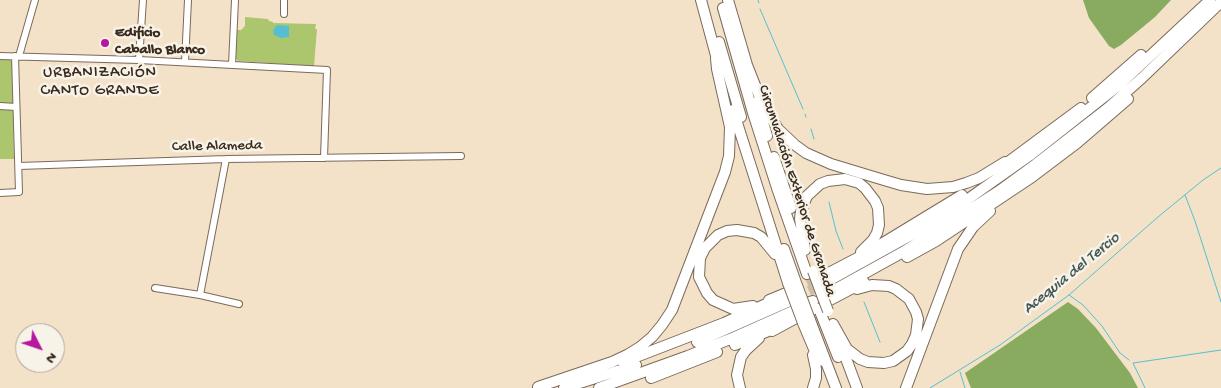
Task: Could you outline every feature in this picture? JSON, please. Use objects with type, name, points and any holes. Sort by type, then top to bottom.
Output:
[{"type":"highway","points":[[701,0],[716,58],[783,268]]},
{"type":"highway","name":"Circunvalación Exterior de Granada","points":[[708,0],[752,150],[808,297],[850,388]]},
{"type":"highway","name":"Circunvalación Exterior de Granada","points":[[721,0],[836,388]]},
{"type":"highway","points":[[728,0],[769,141],[805,250]]},
{"type":"highway","points":[[846,264],[963,195],[1021,153],[1085,104],[1204,0]]},
{"type":"highway","points":[[564,388],[668,353],[808,297],[915,233],[1029,156],[1118,85],[1210,0]]},
{"type":"highway","points":[[599,388],[705,350],[808,297],[903,252],[999,191],[1072,136],[1176,47],[1221,2]]},
{"type":"highway","points":[[906,388],[952,263],[961,244],[973,227],[1115,111],[1179,53],[1221,11]]},
{"type":"highway","points":[[536,388],[627,355],[652,336],[672,310],[725,172],[728,156],[730,127],[716,58]]},
{"type":"highway","points":[[748,65],[762,103],[778,129],[806,153],[831,164],[901,185],[940,189],[953,187],[979,178],[1021,153]]},
{"type":"highway","points":[[844,293],[936,241],[1032,177]]},
{"type":"highway","points":[[740,388],[737,375],[741,356],[753,342],[778,328],[808,297],[864,250],[873,240],[879,225],[876,201],[865,188],[852,181],[836,179],[820,184],[807,196],[801,211],[800,219],[805,250],[808,297],[811,345],[816,369],[813,388]]},
{"type":"highway","points":[[783,268],[768,243],[754,233],[727,231],[718,235],[704,248],[700,258],[699,277],[707,293],[719,304],[734,309],[758,305],[774,298],[808,297],[844,293],[872,284],[889,286],[909,299],[916,312],[918,326],[916,336],[907,352],[893,360],[875,363],[860,359],[847,348],[833,324],[808,297],[783,268]]},
{"type":"highway","points":[[536,388],[635,358],[724,323],[766,304],[774,298]]},
{"type":"highway","points":[[833,324],[858,388]]},
{"type":"highway","points":[[620,388],[688,364],[778,328]]},
{"type":"highway","points":[[811,345],[829,388]]},
{"type":"street","points":[[0,193],[18,192],[17,56],[34,0]]},
{"type":"street","points":[[139,60],[143,0]]},
{"type":"street","points":[[185,62],[188,0]]},
{"type":"street","points":[[232,64],[234,0]]},
{"type":"street","points":[[284,0],[284,14]]},
{"type":"street","points":[[0,56],[139,60],[327,70],[324,158]]},
{"type":"street","points":[[0,106],[16,107]]},
{"type":"street","name":"Calle Alameda","points":[[18,166],[226,159],[460,156]]},
{"type":"street","points":[[200,295],[226,159]]},
{"type":"street","points":[[154,288],[200,295],[239,304]]},
{"type":"green space","points":[[1083,0],[1171,0],[1155,17],[1114,49],[1109,46],[1089,18]]},
{"type":"green space","points":[[245,17],[268,19],[273,23],[316,24],[314,66],[238,61],[235,58],[237,30],[241,30],[245,26]]},
{"type":"green space","points":[[0,59],[11,59],[12,61],[13,103],[0,103]]},
{"type":"green space","points":[[0,109],[13,109],[14,159],[0,159]]},
{"type":"green space","points":[[1068,302],[1078,309],[1096,328],[1130,373],[1138,388],[971,388],[965,373]]},
{"type":"water","points":[[277,25],[289,26],[289,37],[281,38],[274,35],[273,30]]},
{"type":"waterway","points":[[760,9],[803,109]]},
{"type":"waterway","points":[[811,129],[814,139]]},
{"type":"waterway","name":"Acequia del Tercio","points":[[930,388],[1000,345],[1069,295],[1158,217],[1203,180],[1221,168]]},
{"type":"waterway","points":[[1185,195],[1221,302]]},
{"type":"waterway","points":[[829,202],[836,231],[843,249]]},
{"type":"waterway","points":[[1069,295],[1083,305],[1102,326],[1120,353],[1129,360]]},
{"type":"waterway","points":[[864,302],[880,342]]},
{"type":"waterway","points":[[1145,388],[1133,363],[1221,350]]},
{"type":"waterway","points":[[960,372],[965,388]]},
{"type":"tunnel","points":[[807,283],[821,277]]},
{"type":"tunnel","points":[[809,291],[823,284]]},
{"type":"place","name":"Edificio Caballo Blanco","points":[[105,43]]},
{"type":"district","name":"URBANIZACIÓN CANTO GRANDE","points":[[100,83]]}]
